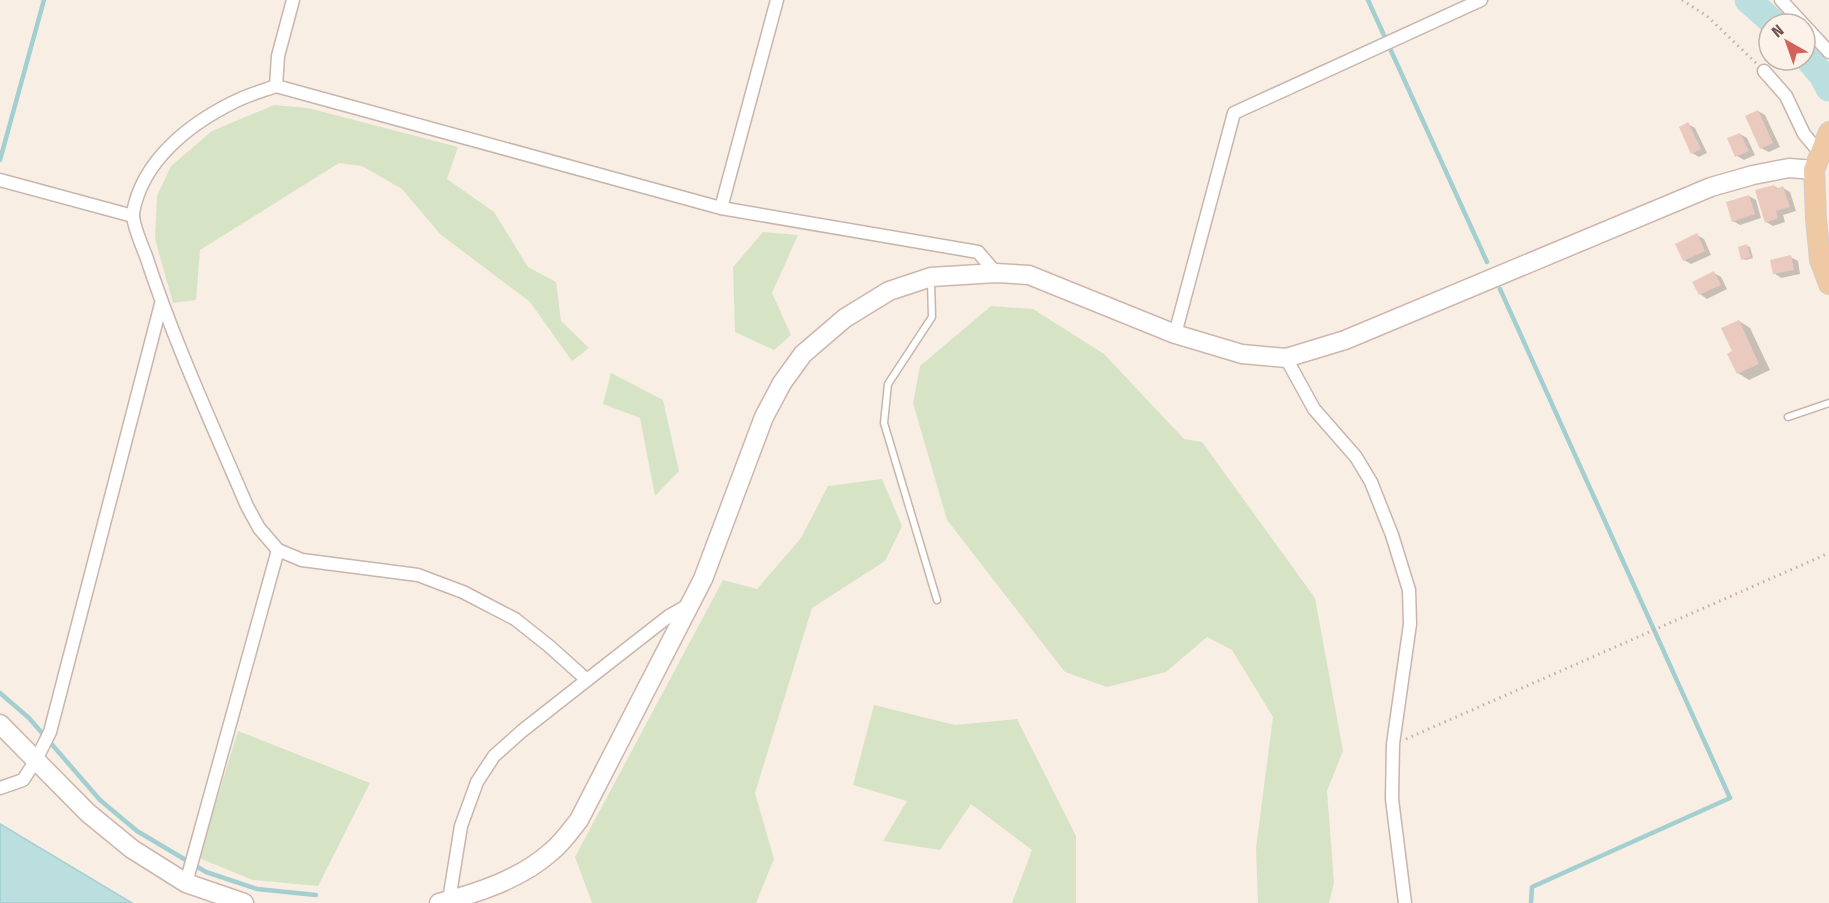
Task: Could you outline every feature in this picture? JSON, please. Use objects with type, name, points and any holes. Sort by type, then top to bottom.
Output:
[{"type":"main road","points":[[1822,148],[1816,218],[1820,260],[1829,284]]},
{"type":"street","points":[[276,86],[278,56],[293,0]]},
{"type":"street","points":[[721,208],[777,0]]},
{"type":"street","points":[[1175,334],[1234,113],[1481,0]]},
{"type":"street","points":[[1781,0],[1792,12]]},
{"type":"street","points":[[1817,39],[1829,52]]},
{"type":"street","points":[[691,603],[669,616],[522,731],[494,756],[477,782],[461,826],[444,902],[474,893],[517,875],[553,851],[579,820],[691,603],[703,579],[764,417],[782,383],[803,354],[845,318],[889,291],[931,277],[996,273],[1029,275],[1175,334],[1242,354],[1286,358],[1345,340],[1711,187],[1753,175],[1790,168],[1822,148],[1804,134],[1786,96],[1765,72]]},
{"type":"street","points":[[587,680],[549,645],[515,619],[463,592],[418,575],[302,560],[278,550],[260,528],[247,506],[161,304],[133,216],[138,192],[148,171],[168,147],[200,123],[234,102],[276,86],[721,208],[978,252],[996,273]]},
{"type":"street","points":[[0,180],[133,216]]},
{"type":"street","points":[[0,788],[23,780],[50,732],[161,304]]},
{"type":"street","points":[[1286,358],[1314,409],[1356,457],[1371,482],[1392,535],[1408,590],[1410,624],[1393,744],[1392,799],[1405,903]]},
{"type":"street","points":[[186,883],[278,550]]},
{"type":"street","points":[[0,724],[88,813],[132,849],[186,883],[244,903]]},
{"type":"lane","points":[[931,277],[932,317],[888,384],[884,423],[937,600]]},
{"type":"lane","points":[[1788,417],[1829,403]]},
{"type":"path","points":[[1682,0],[1707,16],[1757,64]]},
{"type":"path","points":[[1393,744],[1829,553]]},
{"type":"green space","points":[[274,105],[308,108],[458,147],[447,179],[494,212],[528,267],[556,282],[561,321],[589,348],[572,361],[530,302],[440,234],[402,189],[362,166],[339,163],[200,250],[196,300],[173,303],[155,239],[157,196],[171,166],[212,131]]},
{"type":"green space","points":[[763,232],[798,235],[772,293],[791,335],[774,350],[735,332],[733,267]]},
{"type":"green space","points":[[991,306],[1033,309],[1104,354],[1184,439],[1202,442],[1315,598],[1343,751],[1327,791],[1334,883],[1329,903],[1258,903],[1256,848],[1273,717],[1232,650],[1207,637],[1166,672],[1107,687],[1065,672],[947,520],[913,403],[920,366]]},
{"type":"green space","points":[[611,373],[663,400],[679,471],[655,496],[640,418],[603,404]]},
{"type":"green space","points":[[882,479],[902,526],[885,561],[812,608],[755,793],[774,859],[756,903],[592,903],[575,857],[723,580],[757,589],[801,538],[828,486]]},
{"type":"green space","points":[[874,705],[955,725],[1017,719],[1076,836],[1076,903],[1012,903],[1032,850],[971,804],[940,850],[883,841],[907,801],[853,785]]},
{"type":"green space","points":[[238,731],[370,783],[318,886],[253,880],[199,858]]},
{"type":"water","points":[[0,824],[132,903],[0,903]]},
{"type":"building","points":[[1758,110],[1773,143],[1760,149],[1745,116]]},
{"type":"building","points":[[1688,122],[1701,149],[1691,154],[1679,127]]},
{"type":"building","points":[[1740,133],[1749,151],[1735,157],[1727,138]]},
{"type":"building","points":[[1774,185],[1776,189],[1783,186],[1790,207],[1776,211],[1778,218],[1765,223],[1755,190]]},
{"type":"building","points":[[1749,195],[1755,214],[1732,222],[1726,202]]},
{"type":"building","points":[[1697,233],[1705,251],[1683,261],[1675,244]]},
{"type":"building","points":[[1747,244],[1751,257],[1741,260],[1738,247]]},
{"type":"building","points":[[1791,255],[1794,270],[1773,274],[1770,260]]},
{"type":"building","points":[[1714,271],[1721,285],[1699,295],[1692,282]]},
{"type":"building","points":[[1739,320],[1759,364],[1737,374],[1727,354],[1732,351],[1721,328]]},
{"type":"waterway","points":[[0,160],[44,0]]},
{"type":"waterway","points":[[1368,0],[1487,262]]},
{"type":"waterway","points":[[1748,0],[1762,12]]},
{"type":"waterway","points":[[1817,69],[1829,88]]},
{"type":"waterway","points":[[1500,289],[1730,798],[1532,887],[1531,903]]},
{"type":"waterway","points":[[0,693],[29,718],[100,800],[137,831],[206,872],[257,889],[316,895]]}]
